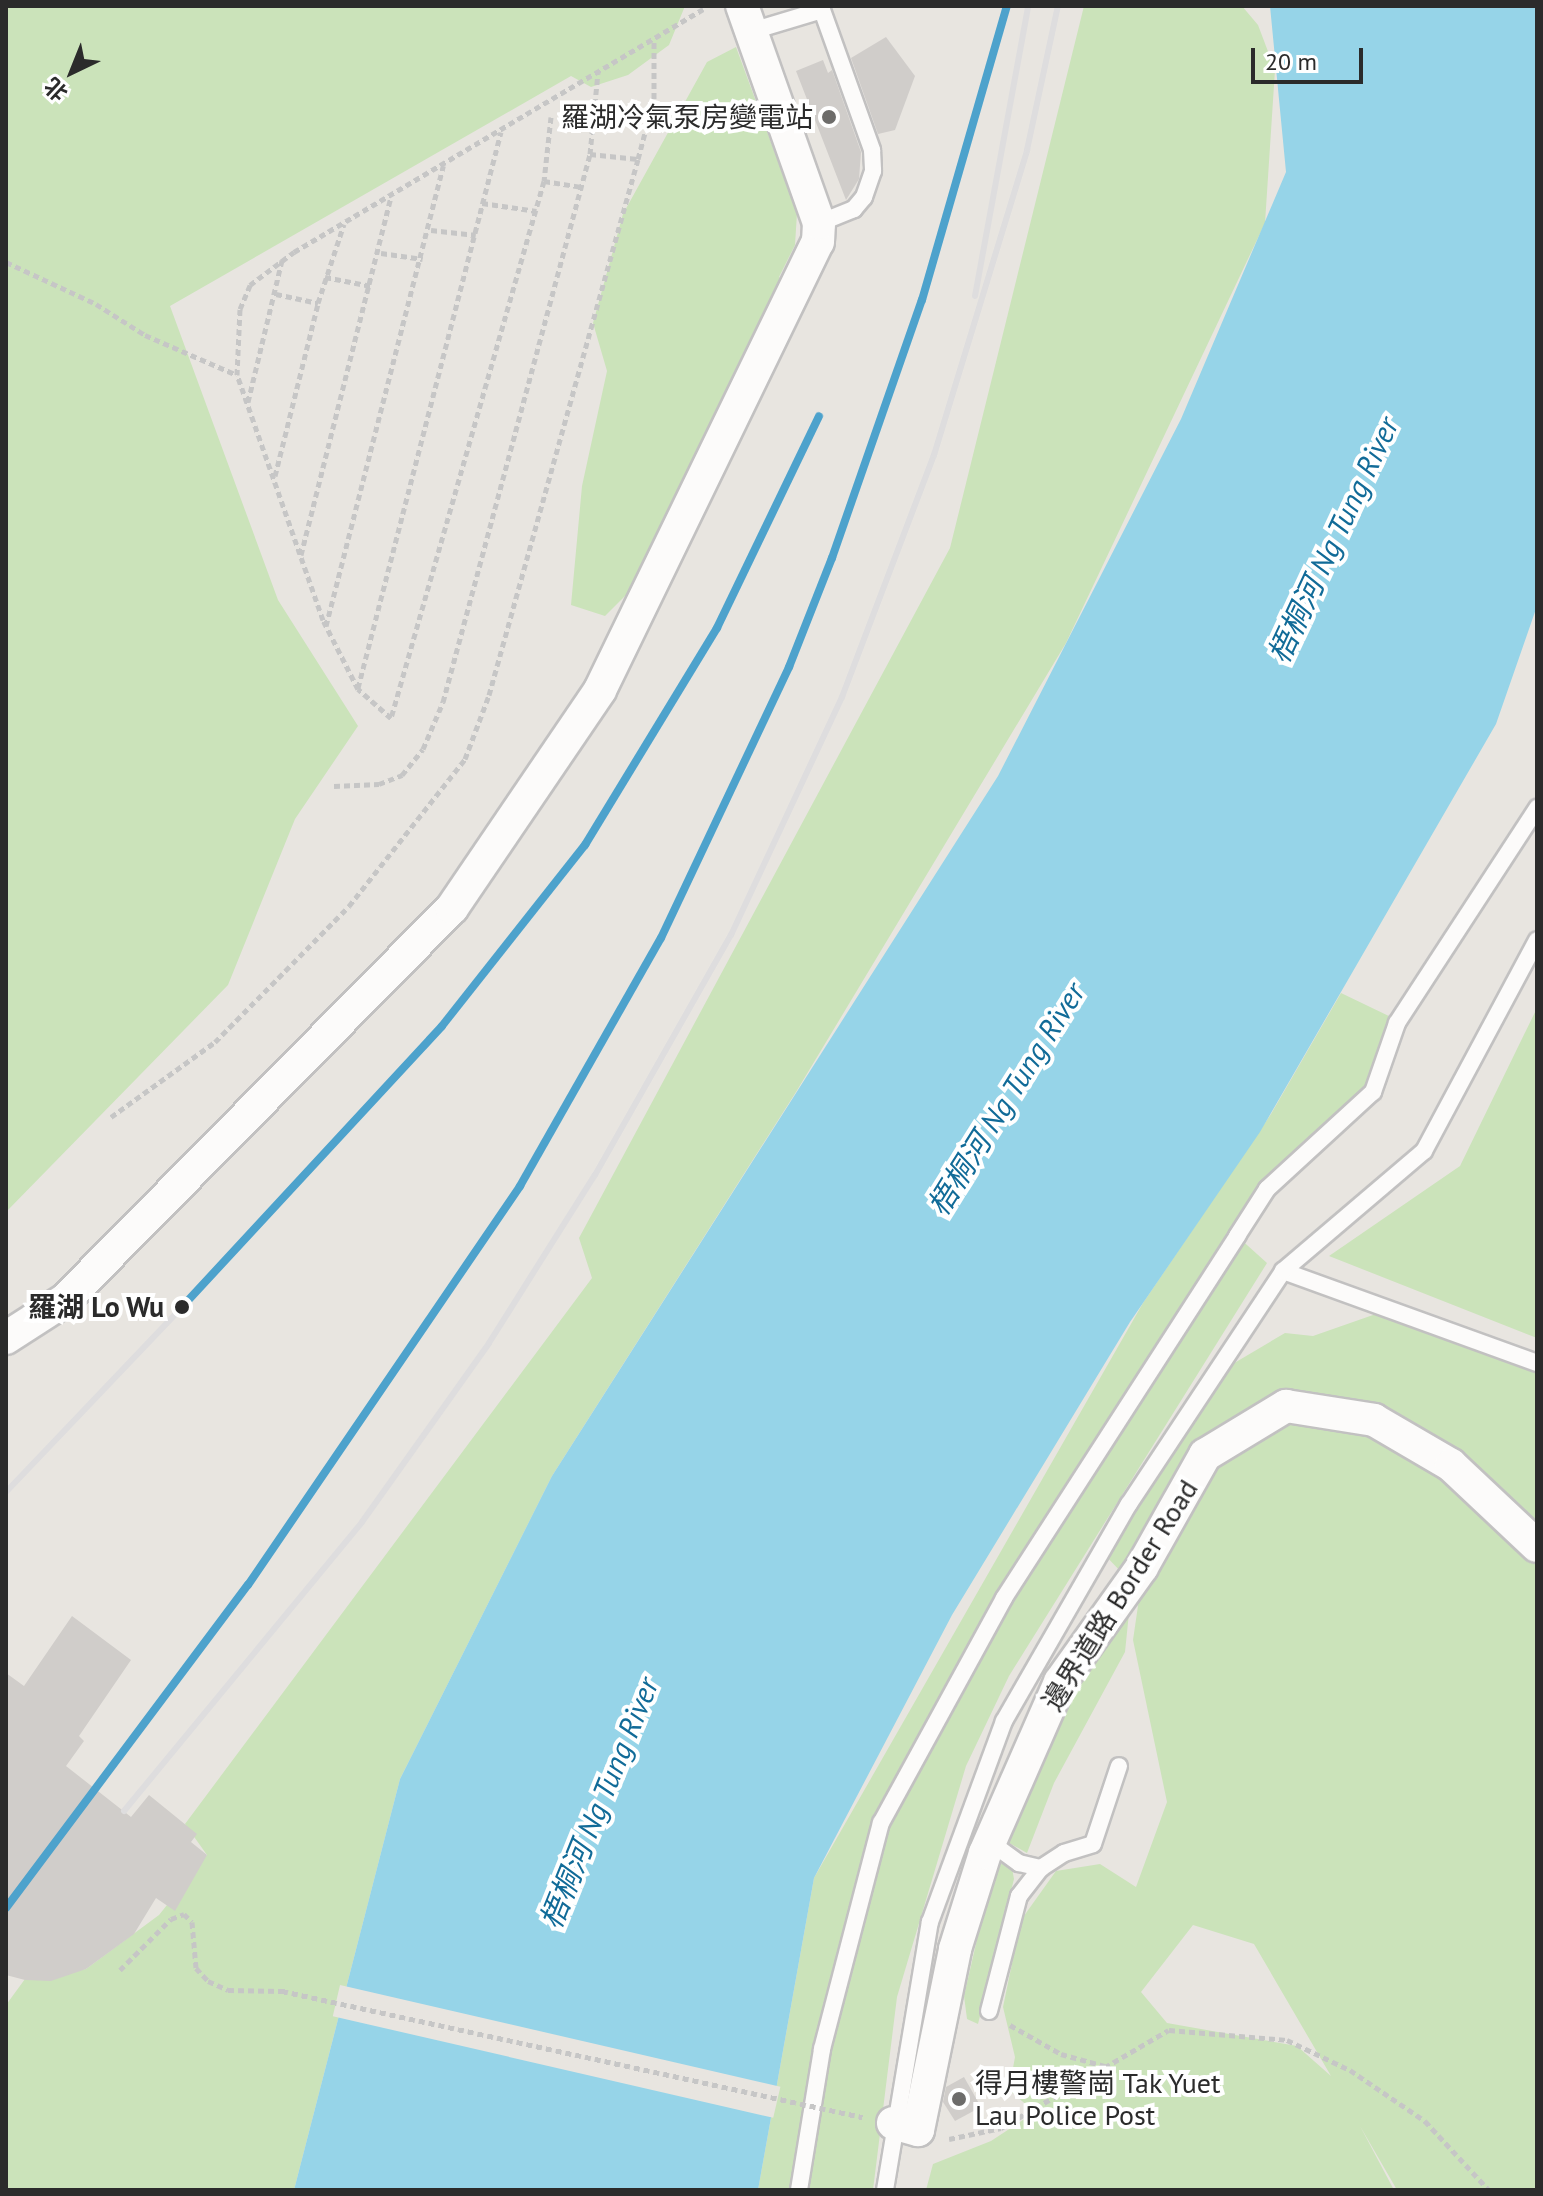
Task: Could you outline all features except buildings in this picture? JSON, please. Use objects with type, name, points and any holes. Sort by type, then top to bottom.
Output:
[{"type":"street","points":[[6,1338],[65,1300],[452,908],[600,690],[818,242],[819,223],[747,18]]},
{"type":"street","name":"邊界道路 Border Road","points":[[906,2126],[955,1949],[990,1842],[1060,1682],[1142,1567],[1205,1455],[1286,1406],[1374,1420],[1451,1465],[1537,1546]]},
{"type":"lane","points":[[747,18],[822,10],[872,150],[873,171],[864,197],[854,209],[819,223]]},
{"type":"lane","points":[[799,2190],[822,2049],[881,1823],[1004,1598],[1259,1201],[1373,1092],[1397,1023],[1537,808]]},
{"type":"lane","points":[[885,2190],[906,2126],[930,1922],[1004,1721],[1129,1504],[1283,1271],[1424,1151],[1537,940]]},
{"type":"lane","points":[[1283,1271],[1537,1363]]},
{"type":"lane","points":[[989,2011],[1019,1896],[1041,1868],[1064,1853],[1093,1844],[1119,1766]]},
{"type":"lane","points":[[990,1842],[1019,1863],[1041,1868]]},
{"type":"path","points":[[551,117],[544,181],[391,718],[358,689],[326,627],[237,375],[240,309],[250,285],[282,259],[703,9]]},
{"type":"path","points":[[111,1117],[215,1042],[338,918],[465,759],[489,695],[654,99],[654,39]]},
{"type":"path","points":[[334,786],[379,784],[402,775],[423,749],[443,702],[590,154],[598,72]]},
{"type":"path","points":[[358,689],[501,131]]},
{"type":"path","points":[[590,154],[638,159]]},
{"type":"path","points":[[326,627],[431,230],[444,165]]},
{"type":"path","points":[[544,181],[580,187]]},
{"type":"path","points":[[301,555],[381,253],[392,196]]},
{"type":"path","points":[[482,203],[536,211]]},
{"type":"path","points":[[275,479],[325,277],[345,223]]},
{"type":"path","points":[[431,230],[476,235]]},
{"type":"path","points":[[381,253],[423,259]]},
{"type":"path","points":[[247,403],[276,294],[282,259]]},
{"type":"path","points":[[6,262],[96,304],[145,335],[237,375]]},
{"type":"path","points":[[325,277],[371,286]]},
{"type":"path","points":[[276,294],[318,303]]},
{"type":"path","points":[[120,1970],[171,1919],[184,1914],[192,1922],[196,1968],[208,1981],[228,1990],[282,1991],[862,2117]]},
{"type":"path","points":[[989,2011],[1061,2054],[1105,2066]]},
{"type":"path","points":[[906,2126],[944,2139],[978,2136],[1001,2128],[1169,2030],[1287,2040],[1350,2070],[1425,2121],[1489,2190]]},
{"type":"green space","points":[[6,6],[685,6],[669,45],[628,75],[591,87],[571,76],[170,306],[278,600],[358,726],[295,819],[228,985],[6,1212]]},
{"type":"green space","points":[[1084,6],[1242,6],[1258,25],[1275,70],[1265,223],[1066,643],[796,1092],[552,1476],[400,1779],[294,2190],[6,2190],[6,2005],[25,1979],[86,1969],[159,1915],[207,1855],[185,1824],[592,1278],[579,1238],[950,548]]},
{"type":"green space","points":[[736,47],[797,213],[795,245],[779,277],[800,296],[672,549],[605,616],[571,605],[582,486],[607,371],[593,323],[623,214],[707,62]]},
{"type":"green space","points":[[1341,993],[1393,1018],[1373,1092],[1252,1197],[1037,1547],[1237,1236],[1267,1263],[1009,1676],[966,1766],[897,1997],[873,2190],[758,2190],[814,1878],[1143,1303],[1271,1114]]},
{"type":"green space","points":[[1537,1008],[1537,1338],[1329,1256],[1460,1166]]},
{"type":"green space","points":[[1393,1308],[1537,1362],[1537,2190],[1397,2190],[1360,2126],[1394,2190],[926,2190],[933,2164],[991,2141],[1035,2112],[1009,2090],[1015,2057],[1003,2007],[1021,1920],[1056,1871],[1100,1864],[1136,1887],[1167,1802],[1133,1640],[1140,1592],[1104,1554],[1214,1375],[1285,1333],[1313,1336]],"holes":[[[1193,1925],[1254,1944],[1331,2076],[1297,2046],[1167,2023],[1141,1992]]]},
{"type":"green space","points":[[1129,1613],[1125,1652],[1054,1783],[1027,1853],[1004,1840],[1060,1719],[1101,1649]]},
{"type":"green space","points":[[995,1861],[1012,1868],[1014,1879],[978,2024],[967,2019],[964,1996]]},
{"type":"water","name":"梧桐河 Ng Tung River","points":[[1270,6],[1537,6],[1537,606],[1496,724],[1260,1132],[1130,1322],[952,1615],[814,1878],[758,2190],[294,2190],[400,1779],[552,1476],[998,776],[1181,419],[1286,172]]},
{"type":"pier","points":[[340,1985],[780,2087],[773,2118],[333,2016]]},
{"type":"railway","points":[[975,296],[1028,6]]},
{"type":"railway","points":[[124,1811],[362,1522],[489,1343],[595,1175],[731,935],[842,697],[934,455],[1027,150],[1058,6]]},
{"type":"railway","points":[[6,1492],[181,1308]]},
{"type":"transit line","points":[[6,1908],[248,1585],[520,1186],[661,938],[789,667],[832,558],[922,300],[1007,6]]},
{"type":"transit line","points":[[181,1308],[442,1026],[585,845],[717,628],[819,416]]},
{"type":"place","name":"羅湖冷氣泵房變電站","points":[[829,117]]},
{"type":"place","name":"羅湖 Lo Wu","points":[[182,1307]]},
{"type":"place","name":"得月樓警崗 Tak Yuet Lau Police Post","points":[[959,2099]]}]
